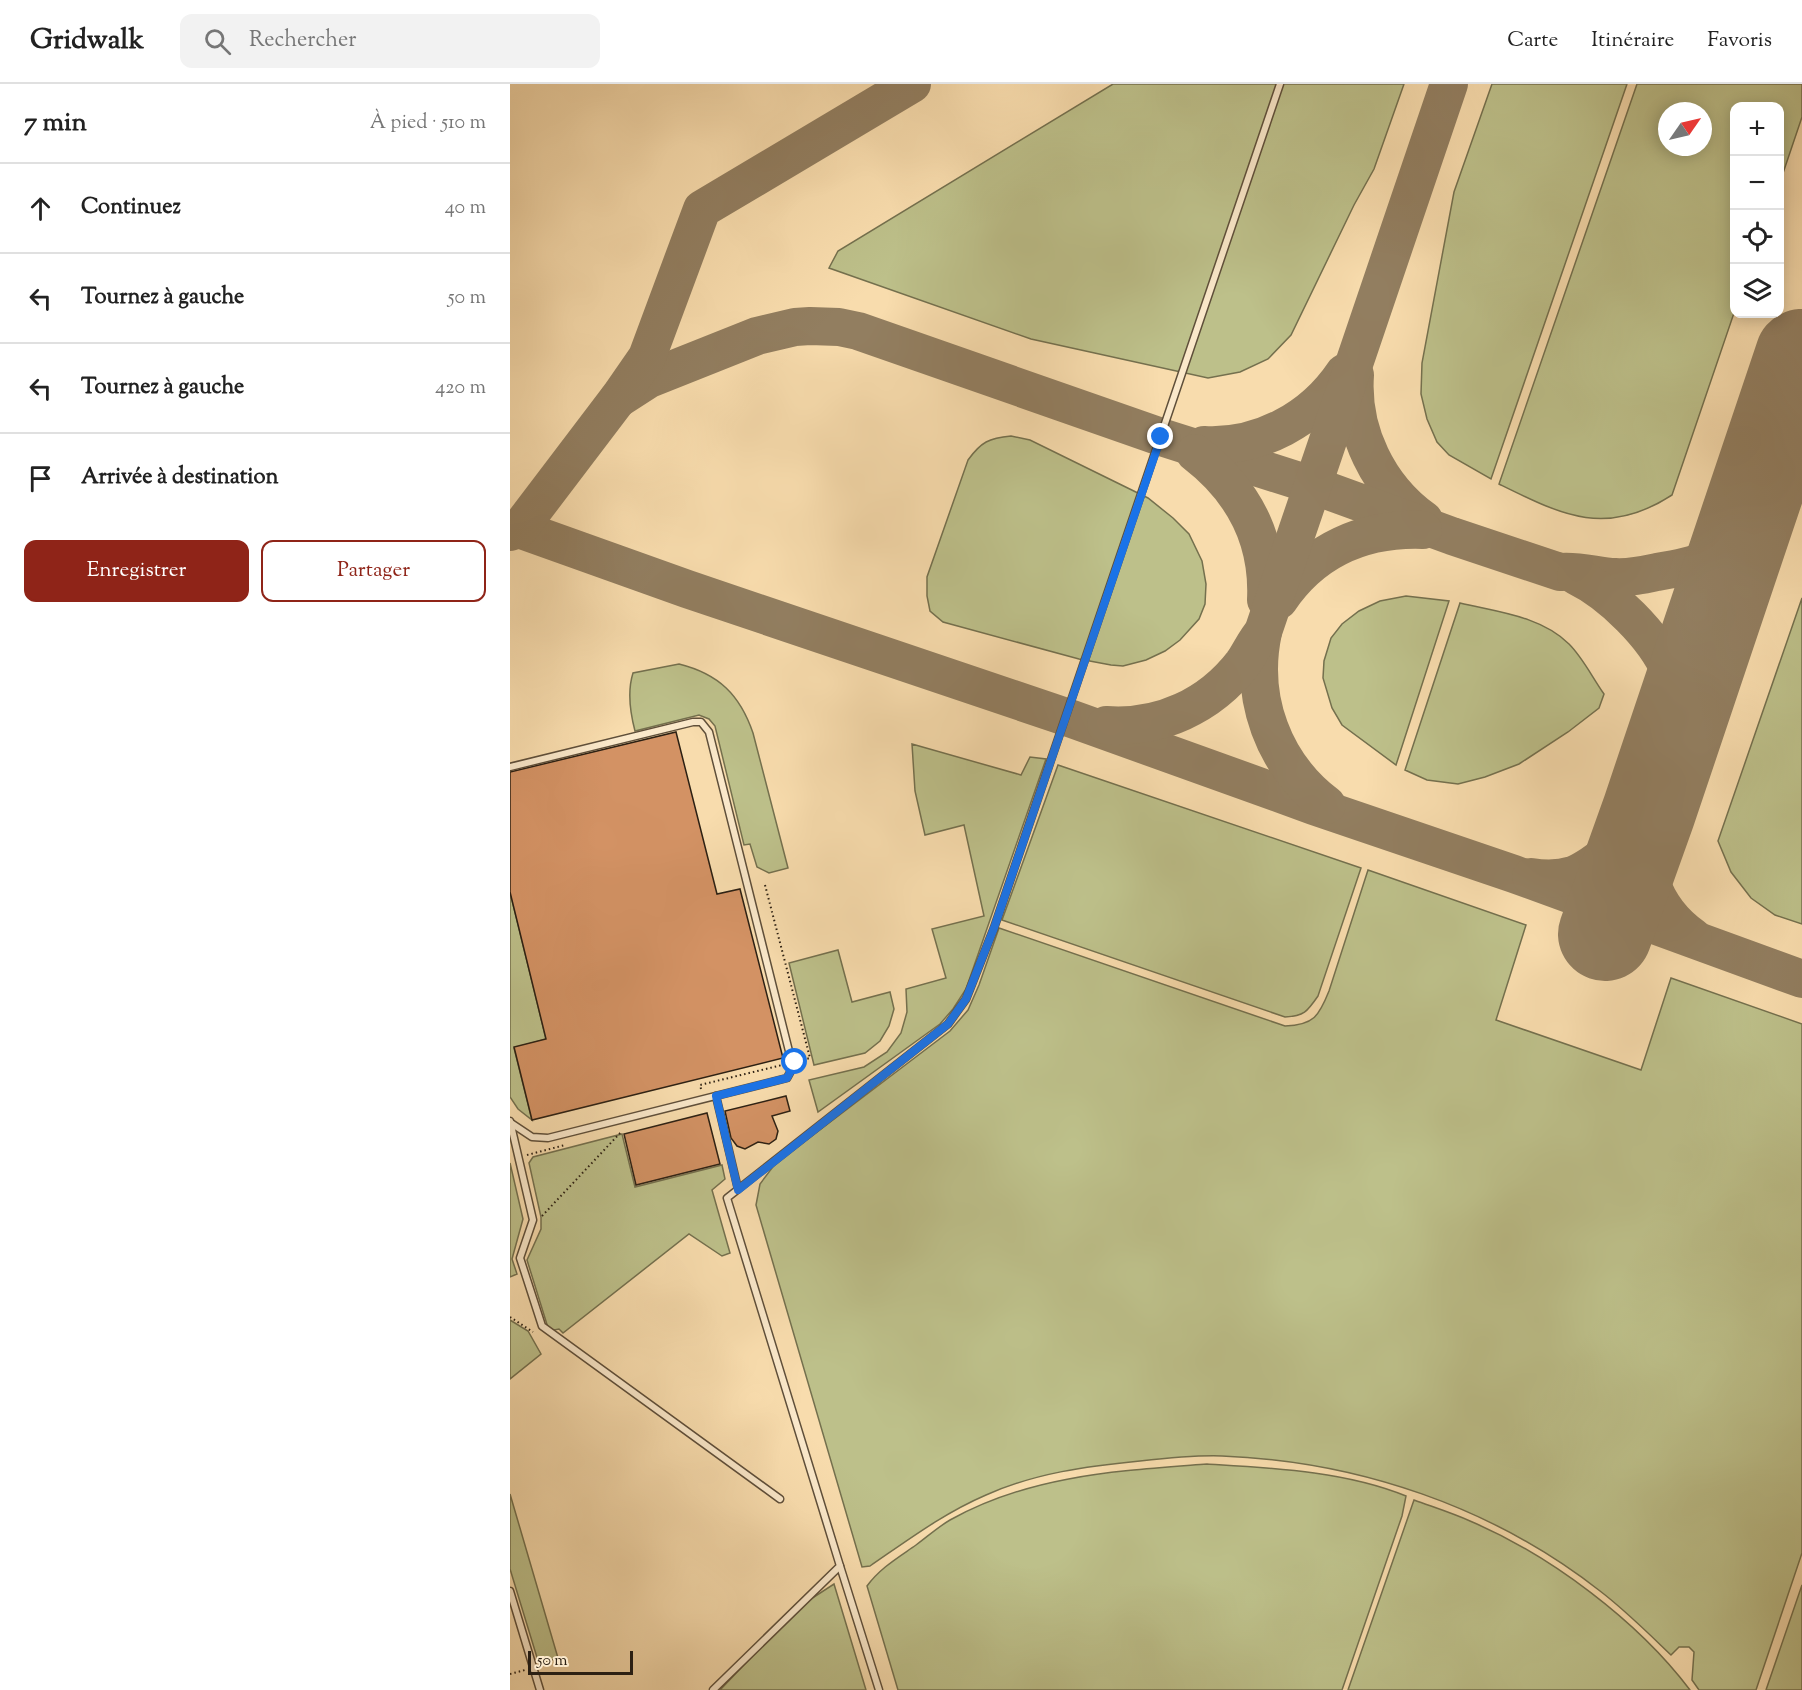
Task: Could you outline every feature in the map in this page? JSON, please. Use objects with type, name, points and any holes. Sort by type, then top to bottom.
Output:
[{"type":"lane","points":[[879,1690],[727,1198],[948,1024],[966,999],[998,917],[1280,84]]},
{"type":"lane","points":[[510,767],[693,722],[701,722],[709,732],[793,1067],[787,1078],[548,1138],[532,1137],[510,1121]]},
{"type":"lane","points":[[716,1096],[738,1190]]},
{"type":"lane","points":[[510,1121],[533,1220],[520,1258],[542,1326],[780,1499]]},
{"type":"lane","points":[[713,1690],[840,1566]]},
{"type":"lane","points":[[510,1591],[540,1690]]},
{"type":"path","points":[[704,1099],[700,1085],[810,1058],[765,885]]},
{"type":"path","points":[[533,1220],[541,1217],[622,1131],[611,1134]]},
{"type":"path","points":[[519,1157],[565,1145]]},
{"type":"path","points":[[510,1317],[533,1332]]},
{"type":"path","points":[[510,1674],[533,1667]]},
{"type":"green space","points":[[1113,84],[1404,84],[1374,169],[1291,335],[1268,359],[1240,372],[1208,378],[1031,339],[829,268],[838,251]]},
{"type":"green space","points":[[1492,84],[1627,84],[1491,479],[1449,455],[1437,442],[1427,419],[1421,394],[1422,363],[1454,192]]},
{"type":"green space","points":[[1637,84],[1802,84],[1802,117],[1784,170],[1784,102],[1730,102],[1730,318],[1732,318],[1672,495],[1648,508],[1626,516],[1605,519],[1584,517],[1543,505],[1499,484]]},
{"type":"green space","points":[[1011,436],[1030,440],[1148,498],[1189,534],[1202,561],[1206,584],[1205,604],[1199,619],[1180,640],[1165,651],[1146,660],[1123,666],[1111,665],[1079,659],[943,622],[930,611],[927,577],[968,460],[986,442]]},
{"type":"green space","points":[[1406,596],[1449,601],[1396,765],[1342,725],[1332,708],[1323,678],[1324,661],[1331,638],[1342,624],[1359,611],[1380,601]]},
{"type":"green space","points":[[1802,598],[1802,924],[1775,915],[1751,898],[1731,872],[1718,841]]},
{"type":"green space","points":[[1460,603],[1518,616],[1558,635],[1579,655],[1604,694],[1599,708],[1568,732],[1519,764],[1458,784],[1427,780],[1405,770]]},
{"type":"green space","points":[[679,664],[717,680],[742,708],[753,733],[788,868],[769,873],[757,867],[750,844],[744,845],[715,726],[709,719],[699,715],[635,731],[630,702],[633,673]]},
{"type":"green space","points":[[912,744],[1021,775],[1030,757],[1046,759],[966,989],[940,1024],[818,1112],[809,1080],[864,1067],[887,1052],[901,1033],[907,1012],[906,989],[946,978],[932,929],[984,916],[964,825],[925,835],[915,791]]},
{"type":"green space","points":[[1058,765],[1361,868],[1318,996],[1308,1009],[1297,1016],[1285,1017],[1002,920]]},
{"type":"green space","points":[[1368,870],[1526,925],[1496,1020],[1641,1070],[1671,978],[1802,1024],[1802,1553],[1756,1690],[1699,1690],[1692,1680],[1694,1652],[1689,1647],[1679,1647],[1671,1655],[1609,1598],[1559,1561],[1515,1535],[1469,1513],[1422,1494],[1373,1479],[1323,1467],[1273,1460],[1222,1456],[1181,1457],[1101,1465],[1023,1481],[956,1510],[870,1566],[862,1567],[756,1205],[760,1184],[775,1164],[950,1031],[968,1010],[999,928],[1285,1026],[1303,1024],[1318,1013],[1329,991]]},
{"type":"green space","points":[[510,892],[546,1039],[514,1048],[532,1120],[518,1109],[510,1097]]},
{"type":"green space","points":[[838,950],[852,1002],[890,992],[894,1009],[889,1026],[880,1041],[865,1053],[814,1065],[789,963]]},
{"type":"green space","points":[[622,1134],[635,1187],[722,1165],[725,1179],[712,1190],[730,1253],[722,1256],[689,1234],[563,1333],[559,1329],[549,1331],[527,1260],[541,1229],[541,1217],[529,1163],[533,1157]]},
{"type":"green space","points":[[510,1163],[523,1219],[512,1259],[517,1274],[510,1277]]},
{"type":"green space","points":[[510,1320],[528,1331],[541,1354],[510,1379]]},
{"type":"green space","points":[[1207,1464],[1282,1469],[1333,1476],[1406,1496],[1402,1516],[1342,1690],[898,1690],[867,1586],[896,1558],[950,1520],[1012,1493],[1043,1484],[1107,1473]]},
{"type":"green space","points":[[510,1494],[558,1658],[539,1664],[510,1569]]},
{"type":"green space","points":[[1414,1500],[1500,1535],[1561,1571],[1619,1615],[1669,1664],[1690,1690],[1348,1690]]},
{"type":"green space","points":[[834,1584],[866,1690],[720,1690],[800,1606]]},
{"type":"green space","points":[[1802,1585],[1802,1690],[1766,1690]]},
{"type":"building","points":[[676,732],[717,894],[740,889],[783,1058],[532,1120],[514,1047],[546,1039],[510,892],[510,772]]},
{"type":"building","points":[[786,1096],[790,1111],[772,1116],[778,1131],[776,1139],[769,1144],[758,1142],[745,1149],[737,1146],[731,1138],[725,1111]]},
{"type":"building","points":[[707,1113],[720,1164],[636,1185],[624,1134]]},
{"type":"taxiway","points":[[510,532],[519,529],[647,357],[702,209],[912,84]]},
{"type":"taxiway","points":[[1106,725],[1146,723],[1182,712],[1199,703],[1230,678],[1243,663],[1263,632],[1449,84]]},
{"type":"taxiway","points":[[618,399],[649,379],[757,336],[795,327],[839,327],[858,331],[1161,437],[1312,485],[1560,572],[1626,577],[1698,563],[1710,558],[1731,542],[1747,517]]},
{"type":"taxiway","points":[[1204,445],[1225,445],[1245,441],[1265,436],[1283,427],[1301,417],[1317,404],[1344,373]]},
{"type":"taxiway","points":[[1355,375],[1358,417],[1371,456],[1393,491],[1424,520]]},
{"type":"taxiway","points":[[1195,453],[1227,483],[1250,517],[1263,556],[1266,600]]},
{"type":"taxiway","points":[[519,529],[1514,874],[1802,979]]},
{"type":"taxiway","points":[[1279,600],[1308,568],[1324,555],[1342,546],[1380,533],[1423,530]]},
{"type":"taxiway","points":[[1576,576],[1617,604],[1654,644],[1670,672],[1674,686],[1677,707],[1676,728]]},
{"type":"taxiway","points":[[1263,632],[1260,681],[1263,705],[1270,728],[1279,750],[1292,770],[1308,789],[1327,805]]},
{"type":"taxiway","points":[[1649,811],[1645,829],[1645,847],[1646,864],[1651,881],[1667,912],[1693,937]]},
{"type":"taxiway","points":[[1531,877],[1563,877],[1582,871],[1626,837],[1649,811]]},
{"type":"runway","points":[[1605,934],[1649,811],[1802,356]]},
{"type":"route","points":[[795,1062],[791,1063],[793,1067],[787,1078],[716,1096],[738,1190],[948,1024],[966,999],[994,928],[1161,437]]}]
